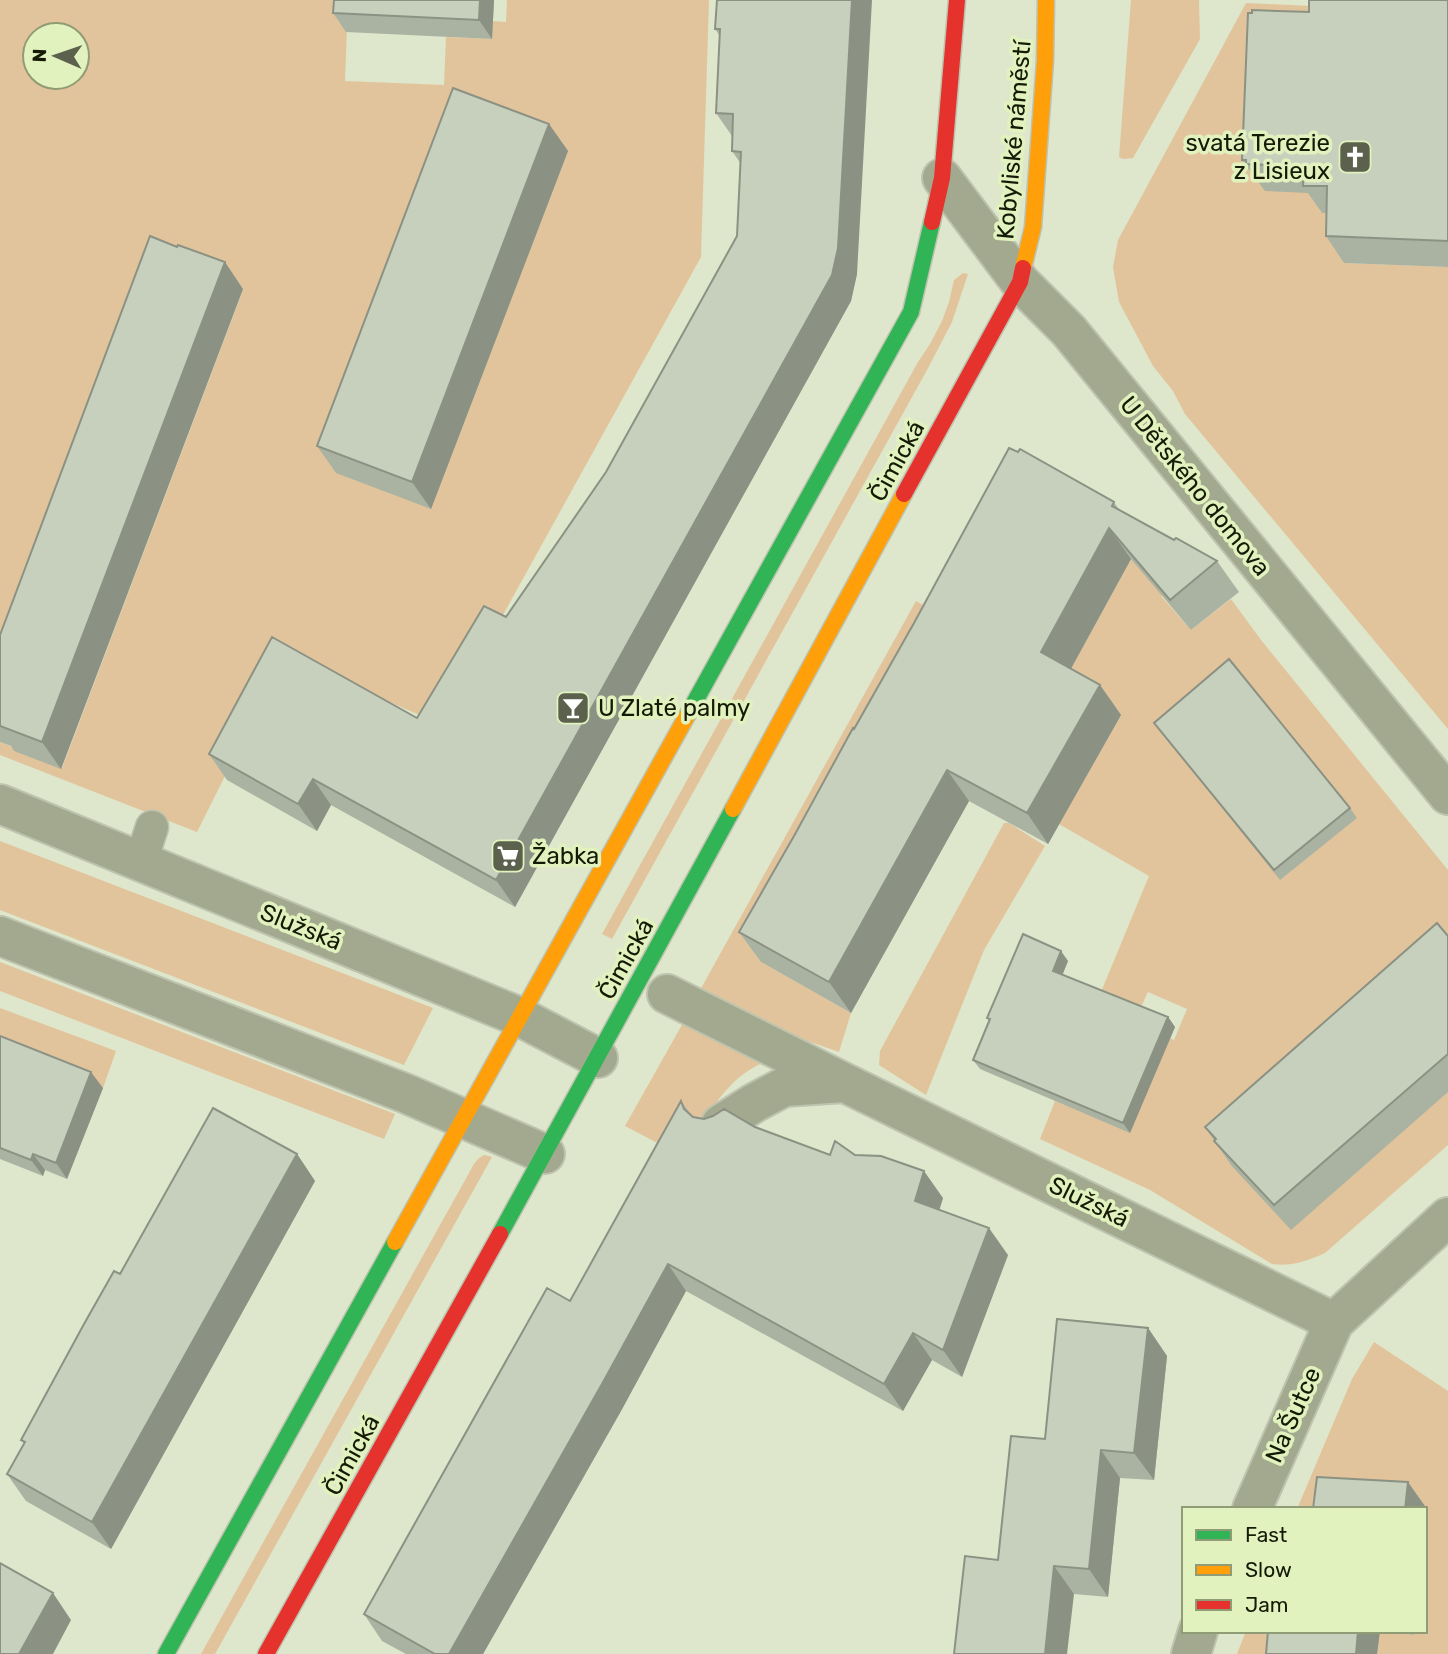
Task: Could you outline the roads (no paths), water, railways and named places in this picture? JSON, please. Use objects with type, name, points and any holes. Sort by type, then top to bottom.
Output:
[{"type":"main road","points":[[166,1654],[911,312],[942,178],[957,0]]},
{"type":"main road","name":"Kobyliské náměstí","points":[[1020,282],[1033,227],[1045,61],[1046,0]]},
{"type":"main road","points":[[1045,61],[1059,0]]},
{"type":"main road","name":"Čimická","points":[[267,1654],[598,1058],[1020,282]]},
{"type":"street","name":"U Dětského domova","points":[[942,178],[1020,282],[1069,331],[1448,795]]},
{"type":"street","name":"Služská","points":[[0,804],[146,844],[520,1017],[598,1058]]},
{"type":"street","points":[[0,936],[382,1084],[545,1154]]},
{"type":"street","name":"Služská","points":[[667,994],[1334,1322]]},
{"type":"street","name":"Služská","points":[[720,1124],[784,1087],[845,1083]]},
{"type":"street","points":[[1334,1322],[1448,1217]]},
{"type":"street","name":"Na Šutce","points":[[1253,1507],[1334,1322]]},
{"type":"street","points":[[1191,1654],[1197,1633]]},
{"type":"place","name":"svatá Terezie z Lisieux","points":[[1355,157]]},
{"type":"place","name":"U Zlaté palmy","points":[[573,708]]},
{"type":"place","name":"Žabka","points":[[508,856]]}]
